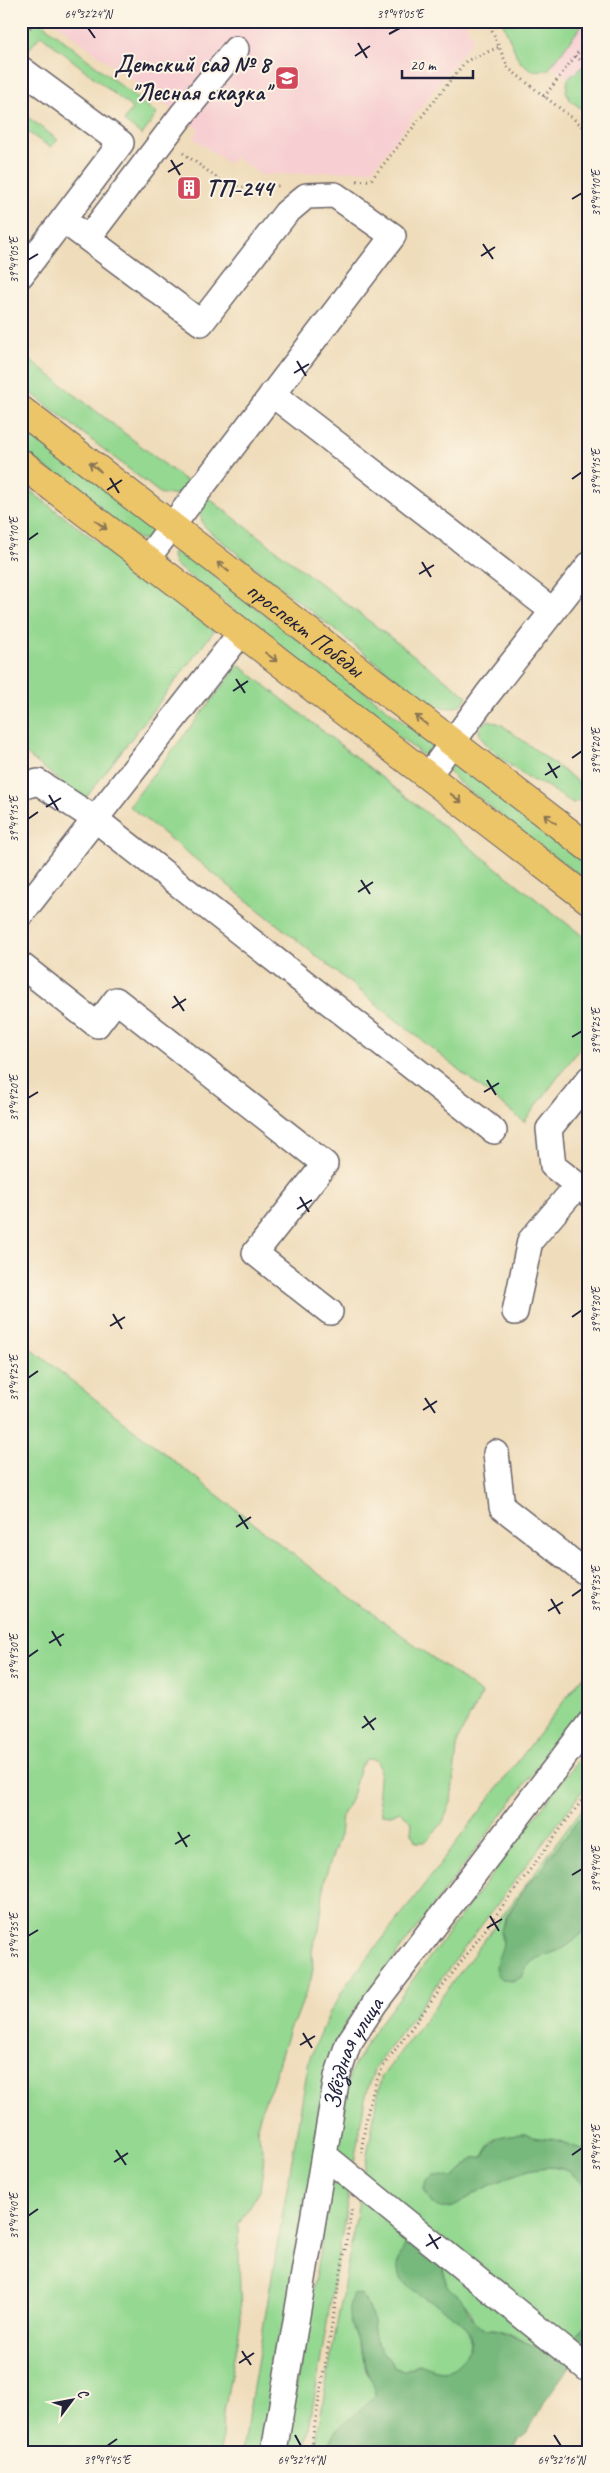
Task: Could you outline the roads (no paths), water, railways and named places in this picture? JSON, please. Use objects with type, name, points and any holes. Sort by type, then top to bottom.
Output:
[{"type":"main road","name":"проспект Победы","points":[[21,410],[589,848]]},
{"type":"main road","name":"проспект Победы","points":[[21,463],[240,634],[589,900]]},
{"type":"street","points":[[88,238],[236,49]]},
{"type":"street","points":[[21,69],[122,144],[21,275]]},
{"type":"street","points":[[63,220],[201,323],[286,213],[306,196],[335,195],[393,236],[146,560]]},
{"type":"street","points":[[272,394],[553,611]]},
{"type":"street","points":[[428,776],[487,695],[589,565]]},
{"type":"street","points":[[21,914],[240,634]]},
{"type":"street","points":[[21,787],[38,782],[96,819],[494,1131]]},
{"type":"street","points":[[21,965],[97,1024],[116,1000],[325,1164],[256,1253],[330,1312]]},
{"type":"street","points":[[515,1312],[530,1241],[583,1190],[553,1166],[549,1129],[589,1079]]},
{"type":"street","points":[[496,1453],[502,1507],[589,1575]]},
{"type":"street","name":"Звёздная улица","points":[[274,2452],[337,2077],[348,2044],[375,2003],[589,1724]]},
{"type":"street","points":[[324,2155],[589,2370]]},
{"type":"place","name":"Детский сад № 8 \"Лесная сказка\"","points":[[287,78]]},
{"type":"place","name":"ТП-244","points":[[189,188]]}]
